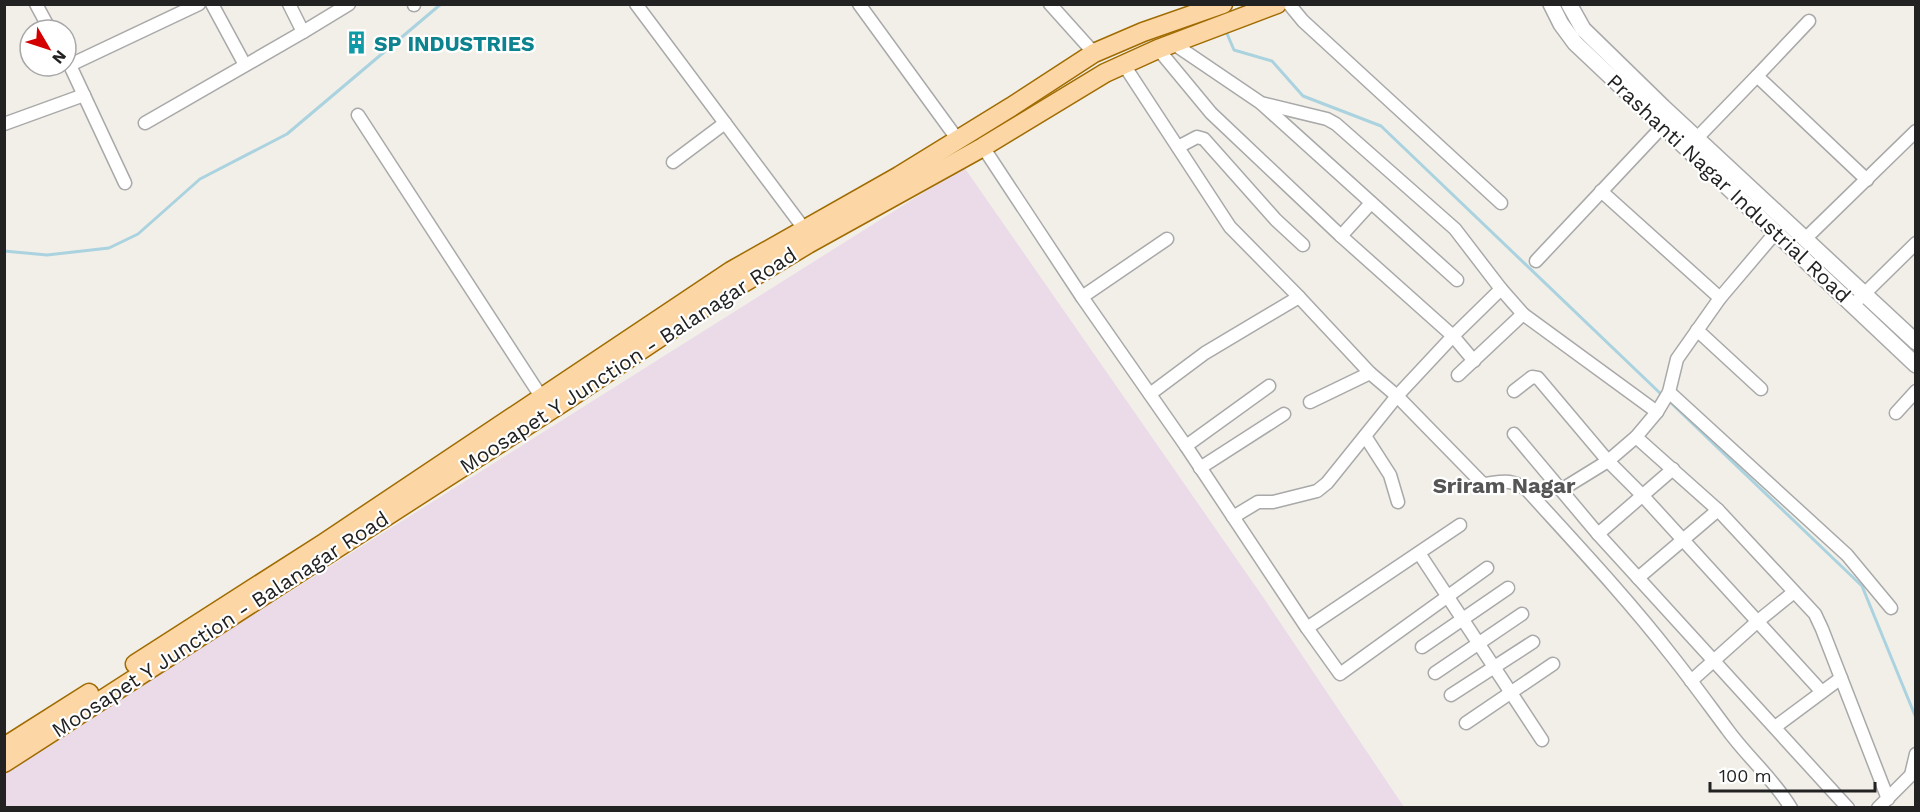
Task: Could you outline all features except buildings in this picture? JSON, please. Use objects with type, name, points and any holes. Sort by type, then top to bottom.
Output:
[{"type":"main road","points":[[4,747],[324,543],[731,271],[958,140],[1094,53],[1143,32],[1223,4]]},
{"type":"main road","name":"Moosapet Y Junction - Balanagar Road","points":[[4,762],[565,401],[720,297],[808,244],[983,147],[1105,73],[1277,4]]},
{"type":"main road","points":[[1040,89],[1049,105]]},
{"type":"street","points":[[36,4],[44,18]]},
{"type":"street","points":[[78,57],[199,4]]},
{"type":"street","points":[[212,4],[245,65]]},
{"type":"street","points":[[289,4],[303,32]]},
{"type":"street","points":[[145,123],[349,4]]},
{"type":"street","points":[[636,4],[805,230]]},
{"type":"street","points":[[860,4],[958,140]]},
{"type":"street","points":[[1050,4],[1094,53]]},
{"type":"street","points":[[1289,4],[1303,21],[1501,203]]},
{"type":"street","name":"Prashanti Nagar Industrial Road","points":[[1551,4],[1561,24],[1575,43],[1916,366]]},
{"type":"street","name":"Prashanti Nagar Industrial Road","points":[[1569,4],[1583,29],[1916,342]]},
{"type":"street","points":[[1697,138],[1809,21]]},
{"type":"street","points":[[1173,44],[1261,102],[1457,280]]},
{"type":"street","points":[[1173,44],[1211,113],[1341,236],[1453,336],[1474,361]]},
{"type":"street","points":[[1124,64],[1230,227],[1370,373],[1396,396],[1483,484],[1518,482],[1527,490],[1618,590],[1673,656],[1727,730],[1772,781],[1791,807]]},
{"type":"street","points":[[1757,76],[1868,180]]},
{"type":"street","points":[[76,78],[125,183]]},
{"type":"street","points":[[4,124],[84,95]]},
{"type":"street","points":[[1261,102],[1327,119],[1336,124],[1455,229],[1523,314],[1658,412]]},
{"type":"street","points":[[358,114],[542,398]]},
{"type":"street","points":[[673,162],[725,123]]},
{"type":"street","points":[[1536,261],[1662,127]]},
{"type":"street","points":[[1804,239],[1868,180],[1916,131]]},
{"type":"street","points":[[1178,147],[1197,137],[1204,139],[1276,220],[1303,245]]},
{"type":"street","points":[[983,147],[1082,297],[1340,674],[1487,568]]},
{"type":"street","points":[[1601,191],[1720,298]]},
{"type":"street","points":[[1341,236],[1371,203]]},
{"type":"street","points":[[1562,490],[1608,461],[1636,437],[1658,412],[1668,394],[1677,359],[1720,298],[1776,232]]},
{"type":"street","points":[[1082,297],[1167,239]]},
{"type":"street","points":[[1853,305],[1916,243]]},
{"type":"street","points":[[1233,517],[1258,502],[1273,502],[1317,490],[1327,483],[1396,396],[1501,289]]},
{"type":"street","points":[[1150,394],[1205,353],[1299,297]]},
{"type":"street","points":[[1458,375],[1523,314]]},
{"type":"street","points":[[1697,330],[1761,389]]},
{"type":"street","points":[[1310,402],[1370,373]]},
{"type":"street","points":[[1514,391],[1535,376],[1608,461],[1642,495],[1821,692]]},
{"type":"street","points":[[1186,446],[1269,386]]},
{"type":"street","points":[[1896,413],[1916,391]]},
{"type":"street","points":[[1668,394],[1847,555],[1891,608]]},
{"type":"street","points":[[1200,468],[1284,414]]},
{"type":"street","points":[[1514,434],[1598,534],[1848,807]]},
{"type":"street","points":[[1365,436],[1387,469],[1398,502]]},
{"type":"street","points":[[1636,437],[1718,510],[1815,614],[1888,799]]},
{"type":"street","points":[[1598,534],[1673,469]]},
{"type":"street","points":[[1638,578],[1718,510]]},
{"type":"street","points":[[1307,627],[1460,525]]},
{"type":"street","points":[[1419,553],[1542,740]]},
{"type":"street","points":[[1422,647],[1508,588]]},
{"type":"street","points":[[1691,681],[1794,592]]},
{"type":"street","points":[[1435,673],[1522,614]]},
{"type":"street","points":[[1451,695],[1533,642]]},
{"type":"street","points":[[1466,723],[1553,664]]},
{"type":"street","points":[[1775,727],[1842,678]]},
{"type":"street","points":[[1878,807],[1911,775],[1916,754]]},
{"type":"shaded area","points":[[964,167],[1263,597],[1404,807],[5,808],[5,771]]},
{"type":"waterway","points":[[4,251],[47,255],[109,248],[138,234],[200,179],[287,134],[441,4]]},
{"type":"waterway","points":[[1225,29],[1234,50],[1272,61],[1303,96],[1381,126],[1662,395]]},
{"type":"waterway","points":[[1669,401],[1862,586],[1916,718]]},
{"type":"place","name":"SP INDUSTRIES","points":[[356,43]]},
{"type":"district","name":"Sriram Nagar","points":[[1504,485]]}]
